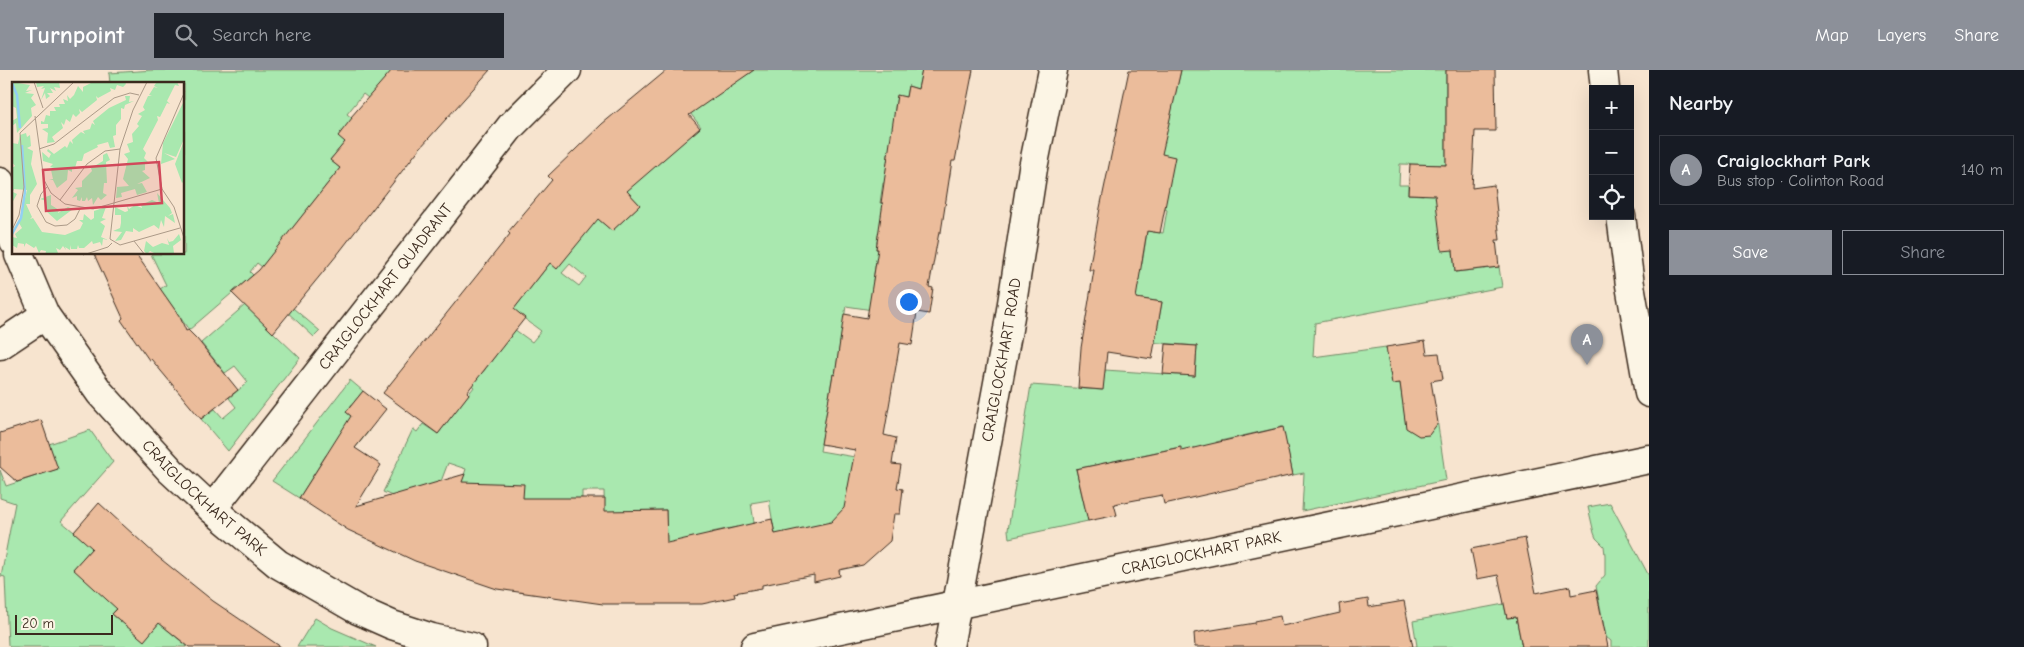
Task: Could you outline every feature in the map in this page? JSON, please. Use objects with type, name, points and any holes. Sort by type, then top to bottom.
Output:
[{"type":"street","name":"CRAIGLOCKHART QUADRANT","points":[[212,509],[511,126],[567,70]]},
{"type":"street","name":"CRAIGLOCKHART ROAD","points":[[948,647],[1008,329],[1033,168],[1053,70]]},
{"type":"street","points":[[1603,70],[1605,85]]},
{"type":"street","points":[[0,182],[12,234]]},
{"type":"street","points":[[1622,220],[1630,285],[1649,393]]},
{"type":"street","name":"CRAIGLOCKHART PARK","points":[[19,255],[45,315],[100,393],[171,471],[212,509],[278,564],[358,610],[392,625],[432,638],[472,647]]},
{"type":"street","points":[[0,345],[45,315]]},
{"type":"street","name":"CRAIGLOCKHART PARK","points":[[755,647],[1649,459]]},
{"type":"green space","points":[[154,70],[392,70],[405,127],[363,94],[347,114],[352,118],[345,142],[330,160],[340,168],[262,267],[257,263],[250,272],[253,275],[189,330],[160,289],[166,285],[151,255],[185,255],[185,82],[110,82],[109,73]]},
{"type":"green space","points":[[749,70],[922,70],[918,89],[908,86],[906,97],[897,96],[894,113],[912,117],[888,154],[886,172],[900,174],[898,185],[883,183],[880,203],[895,205],[895,238],[878,235],[876,249],[896,252],[894,264],[876,260],[873,281],[886,312],[846,306],[835,375],[833,374],[820,451],[878,461],[844,510],[832,522],[778,553],[769,500],[751,503],[756,535],[743,550],[737,527],[712,532],[717,556],[667,554],[666,510],[634,511],[605,529],[604,491],[582,491],[582,498],[449,521],[466,469],[448,463],[435,497],[410,504],[383,492],[413,429],[417,432],[423,424],[438,434],[474,387],[436,357],[483,372],[495,356],[484,346],[504,322],[532,342],[541,331],[513,310],[590,212],[612,231],[640,205],[614,178],[660,162],[701,127],[676,95],[750,73]],"holes":[[[570,264],[586,277],[579,286],[562,273]]]},
{"type":"green space","points":[[1181,70],[1446,70],[1446,165],[1400,164],[1399,185],[1408,185],[1408,194],[1423,195],[1435,186],[1453,250],[1455,272],[1499,267],[1502,287],[1315,323],[1313,357],[1386,347],[1392,383],[1400,383],[1406,423],[1437,419],[1446,480],[1302,511],[1304,473],[1293,475],[1282,427],[1216,442],[1220,464],[1186,470],[1180,447],[1076,469],[1088,521],[1009,538],[1008,530],[1031,385],[1102,390],[1105,370],[1195,376],[1197,346],[1136,341],[1137,338],[1155,340],[1162,302],[1136,298],[1116,260],[1142,264],[1147,231],[1163,233],[1167,210],[1165,209],[1161,154]]},
{"type":"green space","points":[[267,286],[320,331],[314,337],[270,296],[253,313],[300,358],[228,451],[201,419],[215,409],[223,418],[236,407],[229,398],[248,382],[235,366],[225,373],[201,343]]},
{"type":"green space","points":[[350,380],[363,391],[346,412],[369,431],[355,448],[348,469],[326,455],[299,498],[272,481]]},
{"type":"green space","points":[[90,430],[113,462],[61,521],[74,532],[84,521],[102,537],[73,569],[128,596],[112,614],[144,640],[159,623],[186,647],[10,647],[8,645],[5,577],[1,576],[15,503],[0,498],[0,470],[6,486],[57,469],[49,444]]},
{"type":"green space","points":[[1610,503],[1649,576],[1649,647],[1611,647],[1611,641],[1606,637],[1596,586],[1605,575],[1604,546],[1596,538],[1588,507]]},
{"type":"green space","points":[[1504,604],[1507,618],[1516,617],[1522,647],[1413,647],[1417,646],[1413,621]]},
{"type":"green space","points":[[315,618],[332,628],[376,647],[297,647]]},
{"type":"building","points":[[392,70],[490,70],[420,148],[337,255],[273,333],[232,293],[259,270],[340,168],[330,160],[345,142],[338,136],[351,117]]},
{"type":"building","points":[[667,70],[754,70],[689,115],[700,128],[627,191],[640,205],[612,231],[598,219],[557,269],[550,263],[514,309],[525,318],[467,392],[469,394],[438,434],[383,393],[510,234],[508,232],[552,180],[548,176],[602,124]]},
{"type":"building","points":[[922,70],[973,70],[955,161],[952,161],[941,232],[939,232],[929,287],[933,288],[929,314],[917,312],[912,345],[900,343],[884,435],[896,438],[892,464],[901,465],[897,488],[903,489],[900,514],[894,514],[890,541],[863,565],[839,570],[840,576],[814,582],[814,575],[762,585],[762,588],[734,593],[735,597],[702,604],[603,604],[497,589],[415,561],[348,530],[299,498],[351,416],[346,412],[363,391],[386,409],[355,448],[381,465],[356,506],[465,474],[462,482],[524,484],[523,498],[605,498],[605,511],[666,510],[667,543],[772,519],[775,534],[831,522],[844,508],[855,450],[821,444],[833,374],[835,375],[844,314],[867,318],[878,249],[876,249],[883,203],[881,203],[897,95],[906,97],[908,86],[918,89]]},
{"type":"building","points":[[1129,70],[1181,70],[1162,154],[1175,157],[1160,233],[1147,231],[1136,298],[1162,302],[1152,359],[1107,352],[1103,390],[1078,388],[1081,348],[1094,270],[1089,270]]},
{"type":"building","points":[[1446,70],[1495,70],[1496,131],[1475,131],[1472,188],[1494,185],[1500,240],[1496,240],[1499,267],[1455,272],[1453,250],[1442,251],[1435,195],[1408,194],[1410,164],[1446,165]]},
{"type":"building","points":[[94,255],[137,255],[180,317],[186,331],[188,330],[197,339],[238,390],[201,419],[151,359],[149,360],[121,320],[123,318]]},
{"type":"building","points":[[1425,341],[1427,354],[1439,353],[1443,379],[1431,381],[1438,423],[1429,435],[1419,436],[1406,428],[1400,383],[1392,384],[1386,347]]},
{"type":"building","points":[[1166,344],[1197,346],[1195,376],[1163,374]]},
{"type":"building","points":[[41,420],[58,469],[17,482],[0,467],[0,433]]},
{"type":"building","points":[[1283,427],[1293,475],[1164,504],[1162,495],[1114,504],[1117,515],[1088,521],[1076,469],[1181,447],[1181,451]]},
{"type":"building","points":[[99,503],[157,556],[213,601],[281,647],[189,647],[159,623],[144,641],[112,614],[117,609],[73,569],[92,548],[74,532]]},
{"type":"building","points":[[1525,538],[1536,593],[1570,586],[1571,595],[1596,590],[1608,647],[1522,647],[1516,617],[1507,618],[1498,575],[1477,579],[1471,549]]},
{"type":"building","points":[[1368,599],[1369,607],[1404,601],[1413,647],[1195,647],[1194,633],[1255,623],[1255,621],[1280,616],[1282,626],[1340,613],[1339,604]]},
{"type":"place","name":"Craiglockhart Park","points":[[1587,365]]}]
